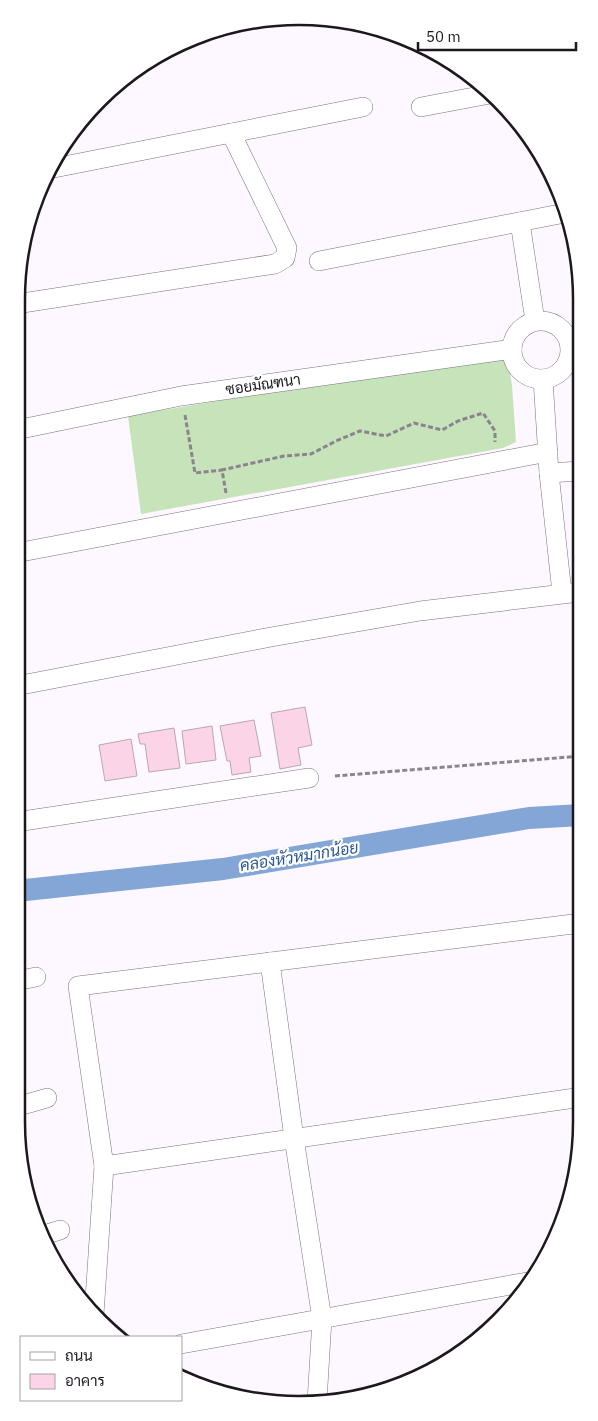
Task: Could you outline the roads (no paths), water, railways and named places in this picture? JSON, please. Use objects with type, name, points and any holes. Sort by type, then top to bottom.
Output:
[{"type":"street","points":[[420,107],[483,95]]},
{"type":"street","points":[[59,167],[363,107]]},
{"type":"street","points":[[25,303],[275,264],[285,258],[287,248],[231,133]]},
{"type":"street","points":[[319,261],[559,214]]},
{"type":"street","points":[[520,222],[535,321]]},
{"type":"street","points":[[573,342],[562,328],[553,323],[544,320],[535,321],[519,331],[514,339],[512,349],[517,367],[524,374],[533,378],[543,379],[553,377],[561,372],[567,364],[573,348]]},
{"type":"street","name":"ซอยมัณฑนา","points":[[25,428],[181,396],[512,349]]},
{"type":"street","points":[[25,684],[271,637],[420,611],[571,593],[549,474],[543,379]]},
{"type":"street","points":[[25,551],[548,452]]},
{"type":"street","points":[[549,474],[573,472]]},
{"type":"street","points":[[25,821],[309,778]]},
{"type":"street","points":[[95,1305],[104,1166],[78,986],[573,924]]},
{"type":"street","points":[[270,962],[294,1138],[322,1319],[317,1395]]},
{"type":"street","points":[[25,980],[36,977]]},
{"type":"street","points":[[25,1104],[47,1098]]},
{"type":"street","points":[[104,1166],[573,1098]]},
{"type":"street","points":[[182,1344],[520,1283]]},
{"type":"waterway","name":"คลองหัวหมากน้อย","points":[[25,890],[223,869],[529,818],[573,815]]}]
